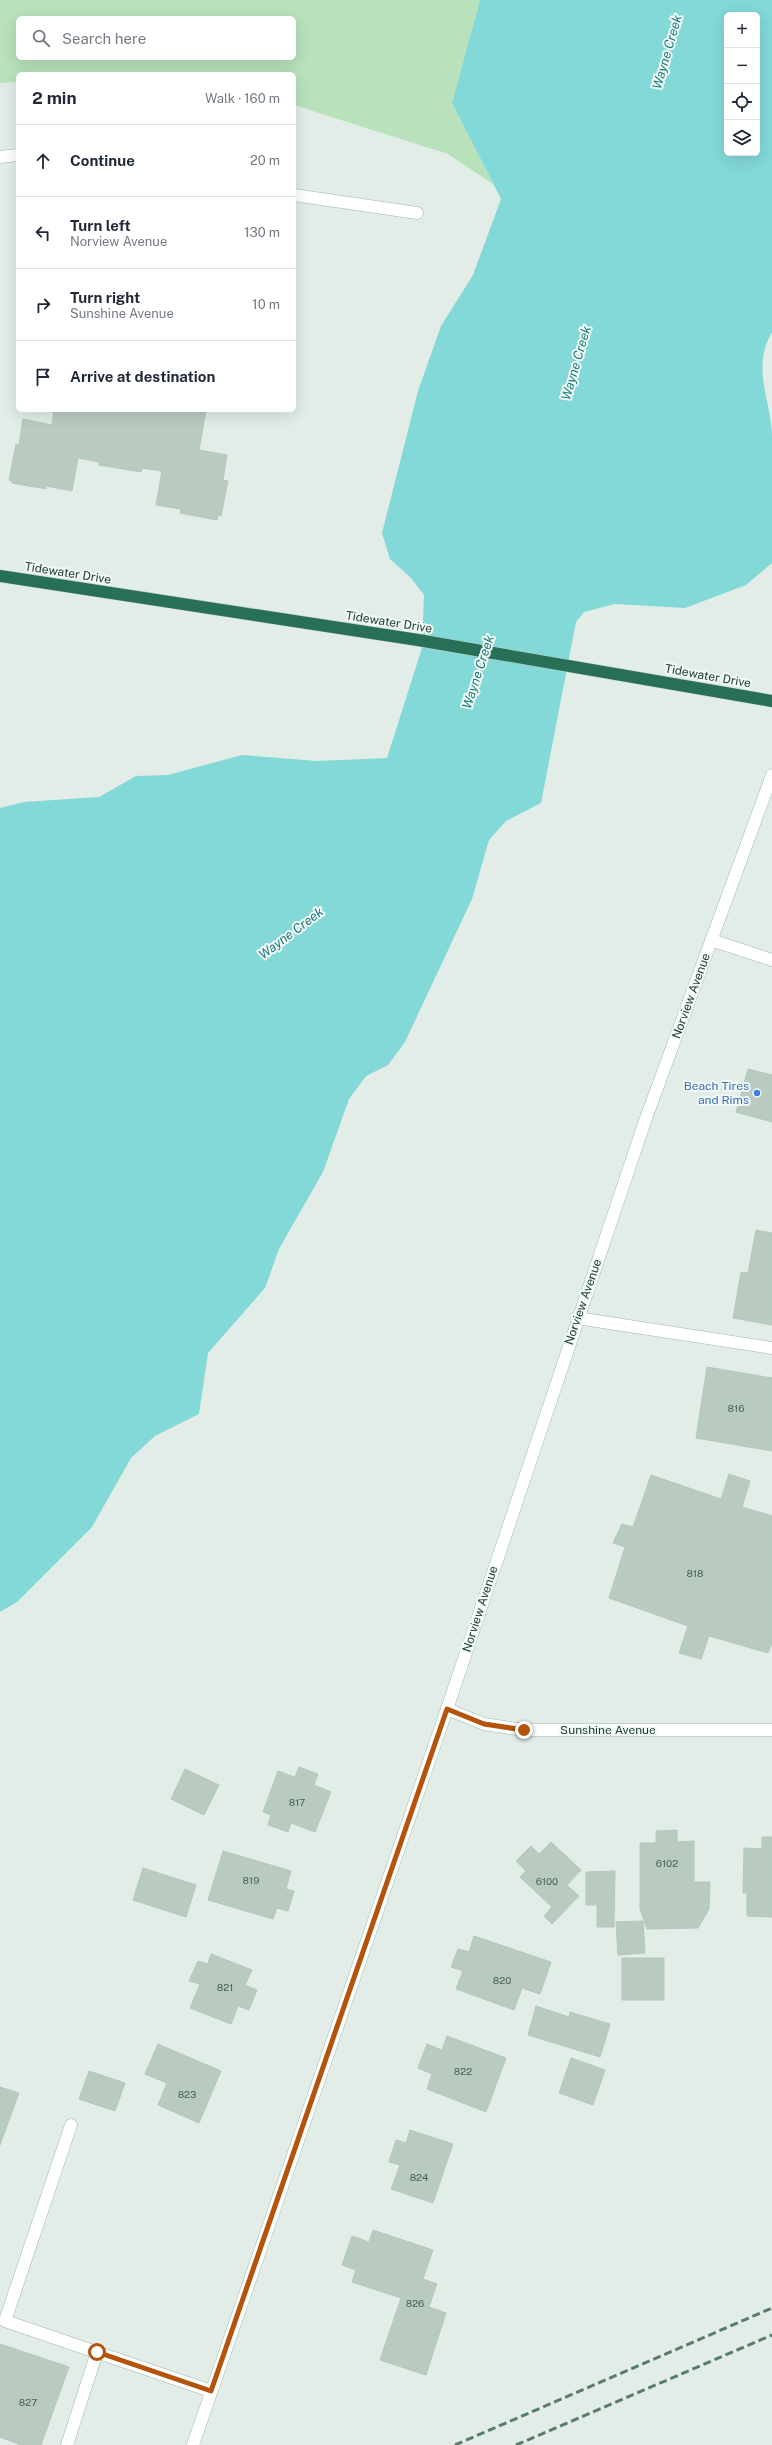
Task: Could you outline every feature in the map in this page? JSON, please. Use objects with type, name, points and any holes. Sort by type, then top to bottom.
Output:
[{"type":"highway","name":"Tidewater Drive","points":[[0,576],[418,640],[772,701]]},
{"type":"street","points":[[0,157],[16,154]]},
{"type":"street","points":[[296,195],[417,213]]},
{"type":"street","name":"Norview Avenue","points":[[193,2445],[447,1709],[577,1318],[645,1121],[772,775]]},
{"type":"street","points":[[711,940],[772,960]]},
{"type":"street","points":[[577,1318],[772,1348]]},
{"type":"street","name":"Sunshine Avenue","points":[[447,1709],[484,1724],[524,1730],[772,1730]]},
{"type":"street","points":[[70,2125],[5,2320],[211,2391]]},
{"type":"street","points":[[67,2445],[97,2352]]},
{"type":"green space","points":[[0,0],[480,0],[452,103],[493,184],[448,154],[296,106],[296,72],[16,72],[16,82],[0,83]]},
{"type":"water","name":"Wayne Creek","points":[[480,0],[772,0],[772,332],[766,345],[763,358],[763,371],[772,435],[772,563],[746,585],[685,608],[615,604],[584,612],[576,622],[541,803],[506,821],[489,840],[472,899],[405,1042],[388,1065],[366,1076],[349,1099],[323,1172],[279,1249],[265,1288],[208,1353],[199,1414],[155,1436],[131,1458],[92,1527],[17,1602],[0,1612],[0,808],[24,802],[99,797],[136,776],[168,775],[242,755],[317,761],[387,758],[422,648],[424,595],[411,578],[390,559],[382,533],[418,391],[441,326],[473,275],[501,199],[452,103]]},
{"type":"building","points":[[54,412],[206,412],[199,450],[227,455],[223,480],[228,481],[221,516],[218,515],[217,520],[180,513],[181,509],[156,505],[162,471],[142,468],[141,472],[99,465],[99,462],[78,458],[72,491],[46,486],[46,489],[12,483],[12,481],[9,480],[16,444],[19,445],[23,419],[52,425]]},
{"type":"building","name":"Beach Tires and Rims","points":[[748,1069],[772,1075],[772,1122],[736,1112]]},
{"type":"building","points":[[756,1230],[772,1233],[772,1325],[733,1318],[741,1272],[748,1273]]},
{"type":"building","points":[[707,1367],[772,1378],[772,1451],[696,1438]]},
{"type":"building","points":[[729,1474],[750,1481],[742,1507],[772,1516],[772,1644],[768,1653],[709,1636],[701,1659],[679,1653],[688,1626],[609,1598],[625,1547],[613,1543],[622,1524],[633,1527],[651,1475],[721,1499]]},
{"type":"building","points":[[299,1767],[318,1774],[314,1785],[331,1792],[315,1832],[291,1823],[288,1832],[268,1825],[271,1815],[263,1812],[278,1771],[295,1777]]},
{"type":"building","points":[[185,1769],[219,1785],[204,1815],[171,1799]]},
{"type":"building","points":[[677,1830],[677,1842],[694,1841],[694,1882],[710,1882],[709,1909],[698,1928],[647,1929],[640,1909],[640,1843],[656,1843],[656,1831]]},
{"type":"building","points":[[762,1837],[772,1837],[772,1917],[747,1916],[747,1893],[743,1893],[744,1848],[762,1849]]},
{"type":"building","points":[[551,1842],[581,1870],[567,1885],[579,1896],[552,1924],[544,1916],[552,1907],[520,1877],[526,1871],[516,1861],[531,1846],[539,1854]]},
{"type":"building","points":[[223,1851],[291,1871],[286,1889],[294,1891],[288,1911],[277,1908],[273,1919],[208,1900]]},
{"type":"building","points":[[143,1868],[196,1885],[186,1917],[133,1900]]},
{"type":"building","points":[[615,1871],[614,1927],[597,1927],[597,1905],[586,1905],[586,1872]]},
{"type":"building","points":[[643,1921],[645,1953],[618,1955],[616,1922]]},
{"type":"building","points":[[474,1936],[551,1962],[540,1994],[522,1988],[514,2010],[456,1989],[463,1971],[451,1967],[458,1949],[469,1952]]},
{"type":"building","points":[[211,1954],[252,1970],[245,1985],[257,1990],[249,2010],[238,2006],[231,2024],[190,2008],[200,1984],[189,1981],[198,1961],[208,1964]]},
{"type":"building","points":[[622,1958],[664,1958],[664,2000],[622,2000]]},
{"type":"building","points":[[536,2006],[569,2017],[570,2012],[610,2024],[600,2057],[528,2035]]},
{"type":"building","points":[[447,2036],[506,2058],[486,2112],[427,2089],[432,2074],[418,2068],[427,2044],[442,2050]]},
{"type":"building","points":[[158,2044],[221,2071],[199,2123],[158,2105],[167,2083],[145,2074]]},
{"type":"building","points":[[571,2058],[605,2070],[593,2105],[559,2093]]},
{"type":"building","points":[[89,2071],[125,2083],[115,2111],[79,2099]]},
{"type":"building","points":[[0,2087],[19,2093],[0,2145]]},
{"type":"building","points":[[410,2130],[453,2144],[433,2203],[391,2189],[400,2165],[389,2162],[396,2140],[406,2143]]},
{"type":"building","points":[[373,2230],[433,2250],[423,2279],[437,2284],[429,2307],[446,2313],[426,2375],[380,2360],[401,2298],[352,2282],[356,2270],[342,2265],[352,2236],[369,2242]]},
{"type":"building","points":[[0,2344],[69,2367],[41,2445],[21,2445],[0,2437]]},
{"type":"railway","points":[[455,2445],[772,2308]]},
{"type":"railway","points":[[516,2445],[772,2335]]},
{"type":"place","name":"Beach Tires and Rims","points":[[757,1093]]},
{"type":"route","points":[[97,2352],[211,2391],[447,1709],[484,1724],[524,1730]]}]
